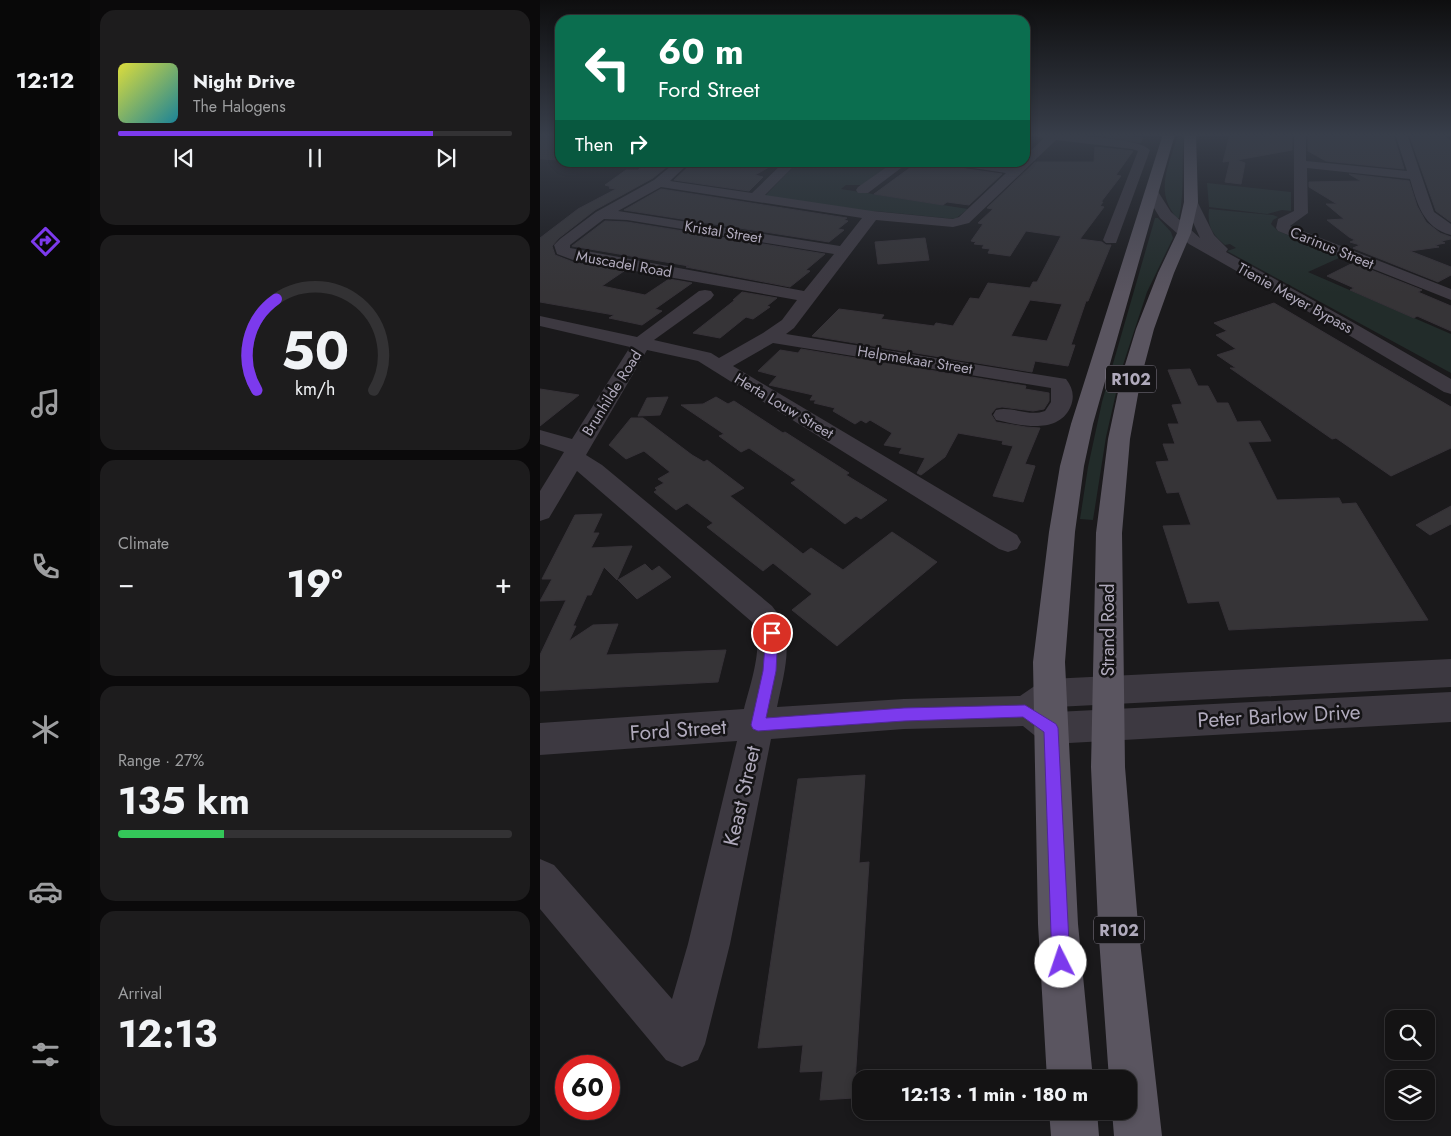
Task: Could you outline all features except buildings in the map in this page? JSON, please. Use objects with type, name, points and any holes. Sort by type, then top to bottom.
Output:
[{"type":"main road","name":"R102","points":[[1069,1070],[1042,711],[1050,662],[1062,532],[1072,466],[1094,381],[1154,187]]},
{"type":"main road","name":"Strand Road","points":[[1138,1136],[1118,924],[1108,767],[1109,533],[1119,439],[1131,378],[1145,329],[1166,273],[1184,233],[1191,202],[1191,187]]},
{"type":"main road","points":[[1074,1120],[1075,1136]]},
{"type":"street","name":"Muscadel Road","points":[[652,187],[601,215],[565,242],[562,245],[563,251],[574,255],[807,298]]},
{"type":"street","points":[[687,187],[872,215],[946,224],[964,220],[1000,187]]},
{"type":"street","points":[[755,197],[766,187]]},
{"type":"street","points":[[863,190],[867,187]]},
{"type":"street","points":[[1111,240],[1131,187]]},
{"type":"street","name":"Carinus Street","points":[[1300,187],[1301,213],[1283,222],[1283,228],[1451,295]]},
{"type":"street","points":[[1418,187],[1427,212],[1435,221],[1451,231]]},
{"type":"street","name":"Tienie Meyer Bypass","points":[[1152,193],[1165,215],[1194,242],[1342,323],[1451,388]]},
{"type":"street","name":"Tienie Meyer Bypass","points":[[1191,202],[1202,229],[1207,237],[1218,247],[1451,376]]},
{"type":"street","name":"Kristal Street","points":[[601,215],[627,216],[844,251]]},
{"type":"street","points":[[719,366],[770,337],[788,324],[872,215]]},
{"type":"street","name":"Brunhilde Road","points":[[540,512],[646,337],[705,295]]},
{"type":"street","name":"Herta Louw Street","points":[[540,321],[704,357],[1008,542]]},
{"type":"street","name":"Helpmekaar Street","points":[[770,337],[1059,383],[1063,392],[1062,402],[1057,412],[1050,417],[1037,420],[1004,415]]},
{"type":"street","name":"Keast Street","points":[[540,437],[576,452],[594,471],[762,614],[770,623],[772,650],[758,725],[709,944],[682,1044],[540,879]]},
{"type":"street","name":"Peter Barlow Drive","points":[[1108,707],[1451,673]]},
{"type":"street","name":"Ford Street","points":[[540,739],[914,714],[1042,711],[1108,707]]},
{"type":"street","name":"Peter Barlow Drive","points":[[1108,707],[1451,707]]},
{"type":"shaded area","points":[[774,187],[843,187],[841,189],[968,209],[955,219],[871,212],[765,196]]},
{"type":"shaded area","points":[[1165,187],[1182,187],[1179,218],[1170,208],[1166,198]]},
{"type":"shaded area","points":[[1207,187],[1244,187],[1291,192],[1291,211],[1282,210],[1267,214],[1209,207]]},
{"type":"shaded area","points":[[1209,209],[1273,215],[1278,217],[1271,224],[1278,231],[1341,257],[1308,272],[1451,334],[1451,373],[1227,251],[1236,248],[1230,244],[1225,245],[1211,229]]},
{"type":"shaded area","points":[[1155,218],[1158,218],[1171,232],[1173,238],[1147,292],[1121,371],[1106,437],[1093,520],[1080,519],[1088,467],[1102,402]]},
{"type":"route","points":[[772,633],[770,671],[758,725],[904,714],[1025,711],[1051,728],[1061,962]]}]
